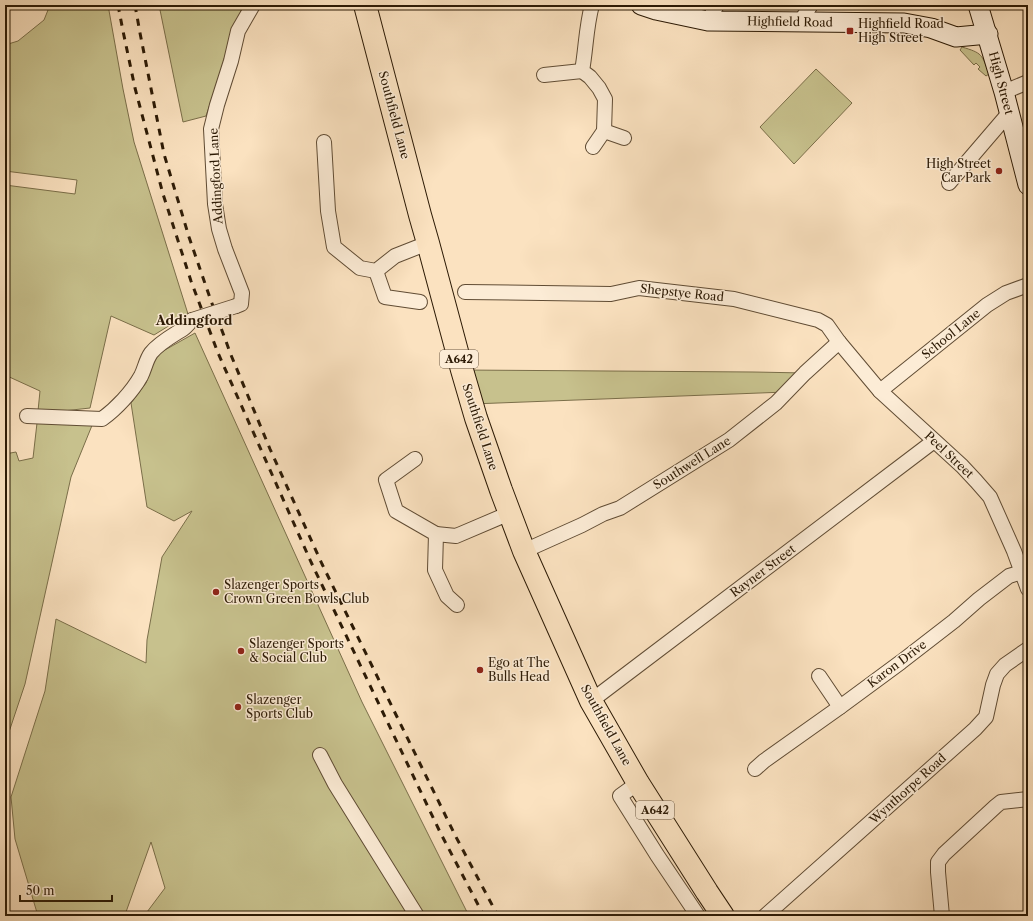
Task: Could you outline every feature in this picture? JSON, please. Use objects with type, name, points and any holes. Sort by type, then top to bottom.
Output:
[{"type":"highway","name":"Southfield Lane","points":[[365,5],[462,370],[476,418],[524,551],[591,701],[638,783],[723,916]]},
{"type":"main road","name":"Highfield Road","points":[[641,5],[656,10],[712,13],[800,22],[904,23],[931,28],[956,37],[988,34]]},
{"type":"main road","name":"High Street","points":[[978,5],[988,34],[1028,185]]},
{"type":"street","name":"Addingford Lane","points":[[27,416],[102,419],[110,413],[134,387],[141,375],[147,359],[152,352],[172,335],[184,328],[192,320],[241,304],[242,293],[219,229],[215,204],[211,129],[231,61],[238,31],[253,5]]},
{"type":"street","points":[[582,71],[585,57],[587,25],[592,5]]},
{"type":"street","points":[[800,22],[811,5]]},
{"type":"street","points":[[544,75],[582,71],[590,77],[599,88],[605,99],[604,131],[593,147]]},
{"type":"street","points":[[1004,92],[1028,82]]},
{"type":"street","points":[[949,183],[1009,113]]},
{"type":"street","points":[[604,131],[624,138]]},
{"type":"street","points":[[324,142],[328,211],[334,247],[360,268],[376,270],[395,256],[428,243]]},
{"type":"street","points":[[376,270],[385,297],[420,302]]},
{"type":"street","name":"School Lane","points":[[880,391],[987,305],[1006,293],[1028,285]]},
{"type":"street","name":"Shepstye Road","points":[[466,292],[611,294],[639,288],[734,299],[818,320],[827,325],[839,342]]},
{"type":"street","name":"Peel Street","points":[[839,342],[880,391],[967,471],[990,498],[1000,518],[1028,589]]},
{"type":"street","name":"Southwell Lane","points":[[524,551],[603,514],[620,508],[729,440],[776,402],[839,342]]},
{"type":"street","name":"Rayner Street","points":[[591,701],[934,441]]},
{"type":"street","points":[[415,459],[386,480],[396,511],[436,534],[456,536],[510,513]]},
{"type":"street","points":[[436,534],[435,570],[447,596],[457,605]]},
{"type":"street","name":"Karon Drive","points":[[763,766],[901,662],[956,624],[979,599],[1009,576],[1022,572]]},
{"type":"street","name":"Wynthorpe Road","points":[[765,916],[976,729],[986,717],[997,674],[1005,665],[1028,649]]},
{"type":"street","points":[[819,676],[840,707]]},
{"type":"street","points":[[320,755],[335,784],[417,916]]},
{"type":"street","points":[[638,783],[620,796],[698,916]]},
{"type":"street","points":[[942,916],[938,862],[944,854],[1001,802],[1028,798]]},
{"type":"shaded area","points":[[50,5],[108,5],[134,142],[188,314],[154,335],[111,316],[90,408],[63,411],[38,411],[40,391],[5,375],[5,185],[75,194],[77,180],[5,171],[5,45],[18,41],[44,20]]},
{"type":"shaded area","points":[[159,5],[243,5],[206,116],[183,122]]},
{"type":"shaded area","points":[[962,47],[974,51],[983,58],[989,74],[986,76],[978,69],[980,67],[976,63],[974,65],[960,50]]},
{"type":"shaded area","points":[[816,69],[852,103],[794,164],[760,127]]},
{"type":"shaded area","points":[[195,333],[362,702],[469,916],[144,916],[165,888],[151,842],[126,912],[120,916],[38,916],[15,839],[11,797],[45,691],[56,619],[146,663],[147,640],[162,557],[192,511],[174,521],[147,507],[131,403],[146,383],[156,355]]},
{"type":"shaded area","points":[[462,370],[805,373],[786,392],[472,404]]},
{"type":"shaded area","points":[[37,423],[93,423],[71,477],[25,684],[5,744],[5,454],[16,452],[19,461],[33,458]]},
{"type":"railway","points":[[118,5],[135,88],[163,194],[191,281],[218,353],[311,562],[440,832],[484,916]]},
{"type":"railway","points":[[135,5],[164,154],[189,237],[231,355],[270,449],[322,564],[456,837],[498,916]]},
{"type":"place","name":"Highfield Road High Street","points":[[850,31]]},
{"type":"place","name":"High Street Car Park","points":[[999,171]]},
{"type":"place","name":"Slazenger Sports Crown Green Bowls Club","points":[[216,592]]},
{"type":"place","name":"Slazenger Sports & Social Club","points":[[241,651]]},
{"type":"place","name":"Ego at The Bulls Head","points":[[480,670]]},
{"type":"place","name":"Slazenger Sports Club","points":[[238,707]]},
{"type":"district","name":"Addingford","points":[[194,320]]}]
